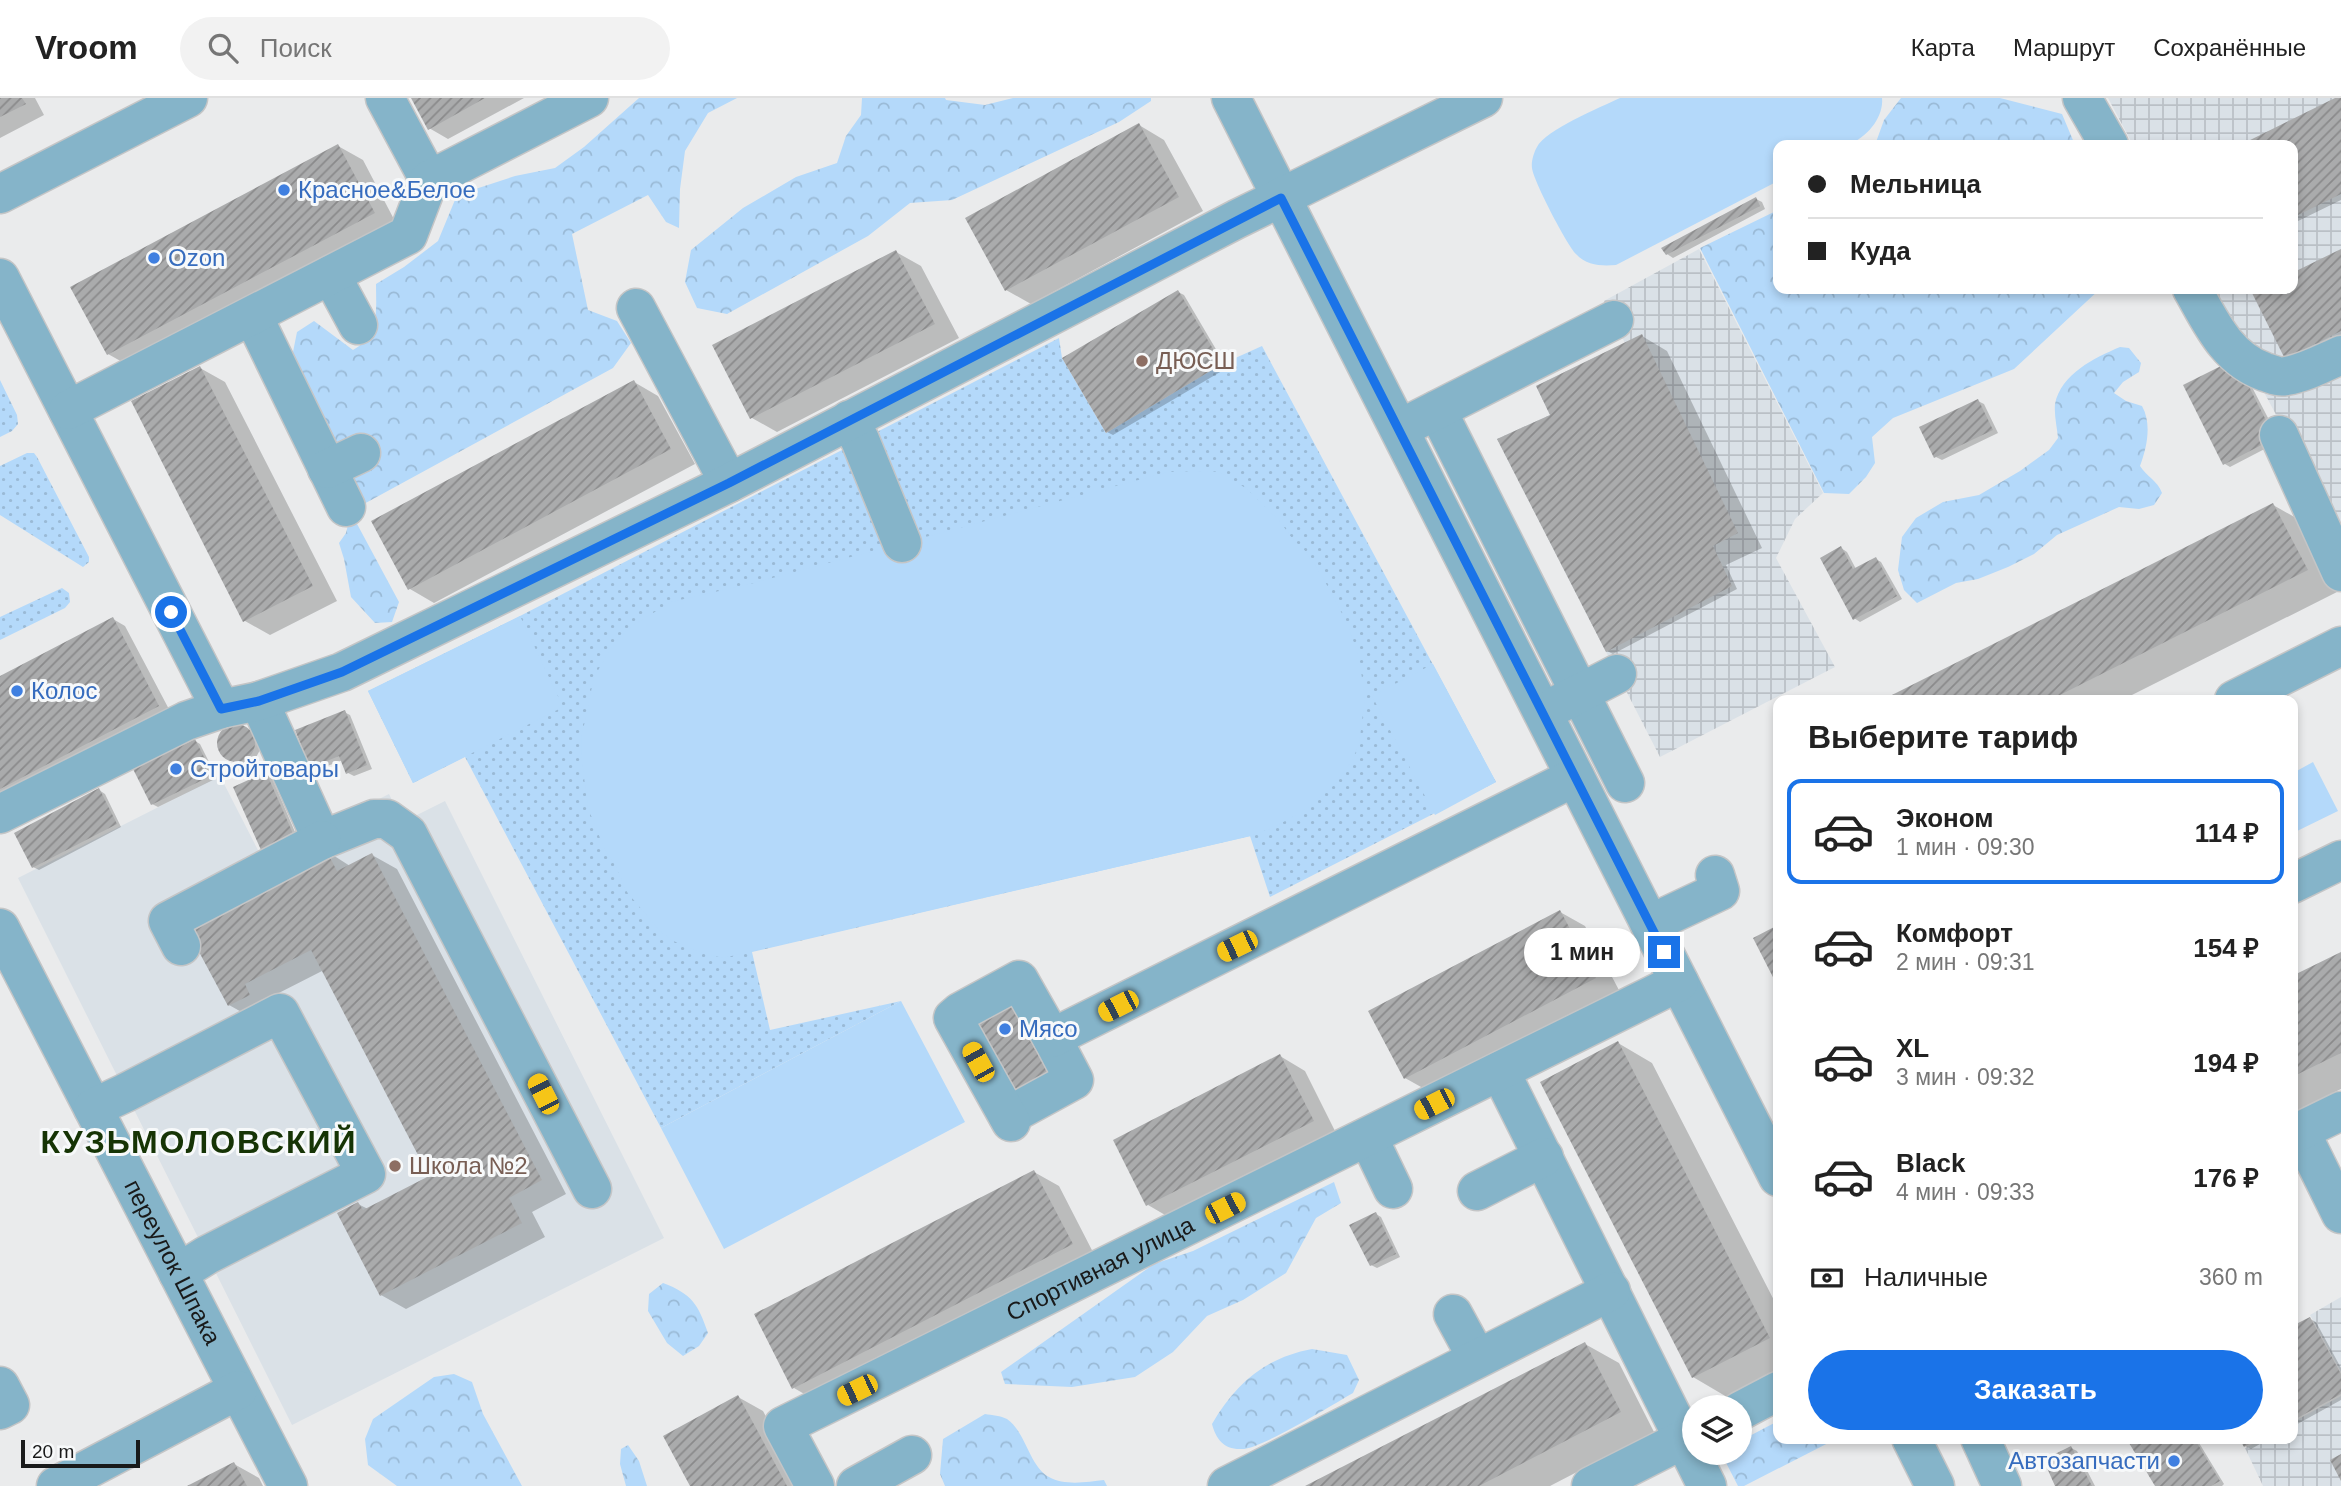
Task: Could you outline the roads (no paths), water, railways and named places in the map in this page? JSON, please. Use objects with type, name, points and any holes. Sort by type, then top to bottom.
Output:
[{"type":"street","points":[[0,194],[188,98]]},
{"type":"street","points":[[385,98],[429,180]]},
{"type":"street","points":[[68,410],[408,235],[429,180],[589,98]]},
{"type":"street","points":[[1231,98],[1773,1167]]},
{"type":"street","points":[[0,814],[186,721],[221,709],[259,701],[342,672],[729,483],[1281,198],[1482,98]]},
{"type":"street","points":[[2082,98],[2106,140]]},
{"type":"street","points":[[331,275],[358,325]]},
{"type":"street","points":[[0,278],[221,709]]},
{"type":"street","points":[[2195,294],[2223,342],[2236,355],[2261,370],[2282,377],[2307,371],[2341,355]]},
{"type":"street","points":[[636,308],[729,483]]},
{"type":"street","points":[[253,316],[345,507]]},
{"type":"street","points":[[1399,429],[1614,320]]},
{"type":"street","points":[[1437,410],[1625,783]]},
{"type":"street","points":[[849,420],[860,440],[902,543]]},
{"type":"street","points":[[2279,435],[2341,572]]},
{"type":"street","points":[[327,469],[361,453]]},
{"type":"street","points":[[2244,695],[2341,646]]},
{"type":"street","points":[[1543,712],[1617,674]]},
{"type":"street","points":[[259,701],[322,840]]},
{"type":"street","points":[[1052,1038],[1575,777]]},
{"type":"street","points":[[181,946],[168,921],[322,840],[374,818],[387,819],[408,834],[592,1189]]},
{"type":"street","points":[[2298,881],[2341,860]]},
{"type":"street","points":[[1650,924],[1720,891],[1715,875]]},
{"type":"street","name":"переулок Шпака","points":[[4,946],[93,1108],[288,1486]]},
{"type":"street","points":[[1019,981],[1052,1038],[1074,1080],[1009,1119],[953,1018],[1019,981]]},
{"type":"street","name":"Спортивная улица","points":[[815,1486],[783,1426],[1679,982]]},
{"type":"street","points":[[93,1108],[280,1013],[366,1174],[207,1255],[178,1273]]},
{"type":"street","points":[[1500,1071],[1611,1291],[1682,1424]]},
{"type":"street","points":[[2298,1132],[2341,1111]]},
{"type":"street","points":[[1368,1137],[1393,1189]]},
{"type":"street","points":[[2298,1137],[2341,1214]]},
{"type":"street","points":[[1477,1192],[1544,1157]]},
{"type":"street","points":[[1227,1486],[1611,1291]]},
{"type":"street","points":[[1453,1314],[1477,1358]]},
{"type":"street","points":[[0,1386],[10,1405],[0,1410]]},
{"type":"street","points":[[56,1486],[238,1390]]},
{"type":"street","points":[[1752,1405],[1773,1394]]},
{"type":"street","points":[[1591,1486],[1682,1440]]},
{"type":"street","points":[[1914,1444],[1935,1486]]},
{"type":"street","points":[[1983,1444],[2002,1486]]},
{"type":"street","points":[[856,1486],[912,1455]]},
{"type":"street","points":[[1699,1465],[1707,1486]]},
{"type":"place","name":"Красное&Белое","points":[[284,190]]},
{"type":"place","name":"Ozon","points":[[154,258]]},
{"type":"place","name":"ДЮСШ","points":[[1142,361]]},
{"type":"place","name":"Колос","points":[[17,691]]},
{"type":"place","name":"Стройтовары","points":[[176,769]]},
{"type":"place","name":"Мясо","points":[[1005,1029]]},
{"type":"place","name":"Школа №2","points":[[395,1166]]},
{"type":"place","name":"Автозапчасти","points":[[2174,1461]]},
{"type":"district","name":"КУЗЬМОЛОВСКИЙ","points":[[199,1142]]}]
